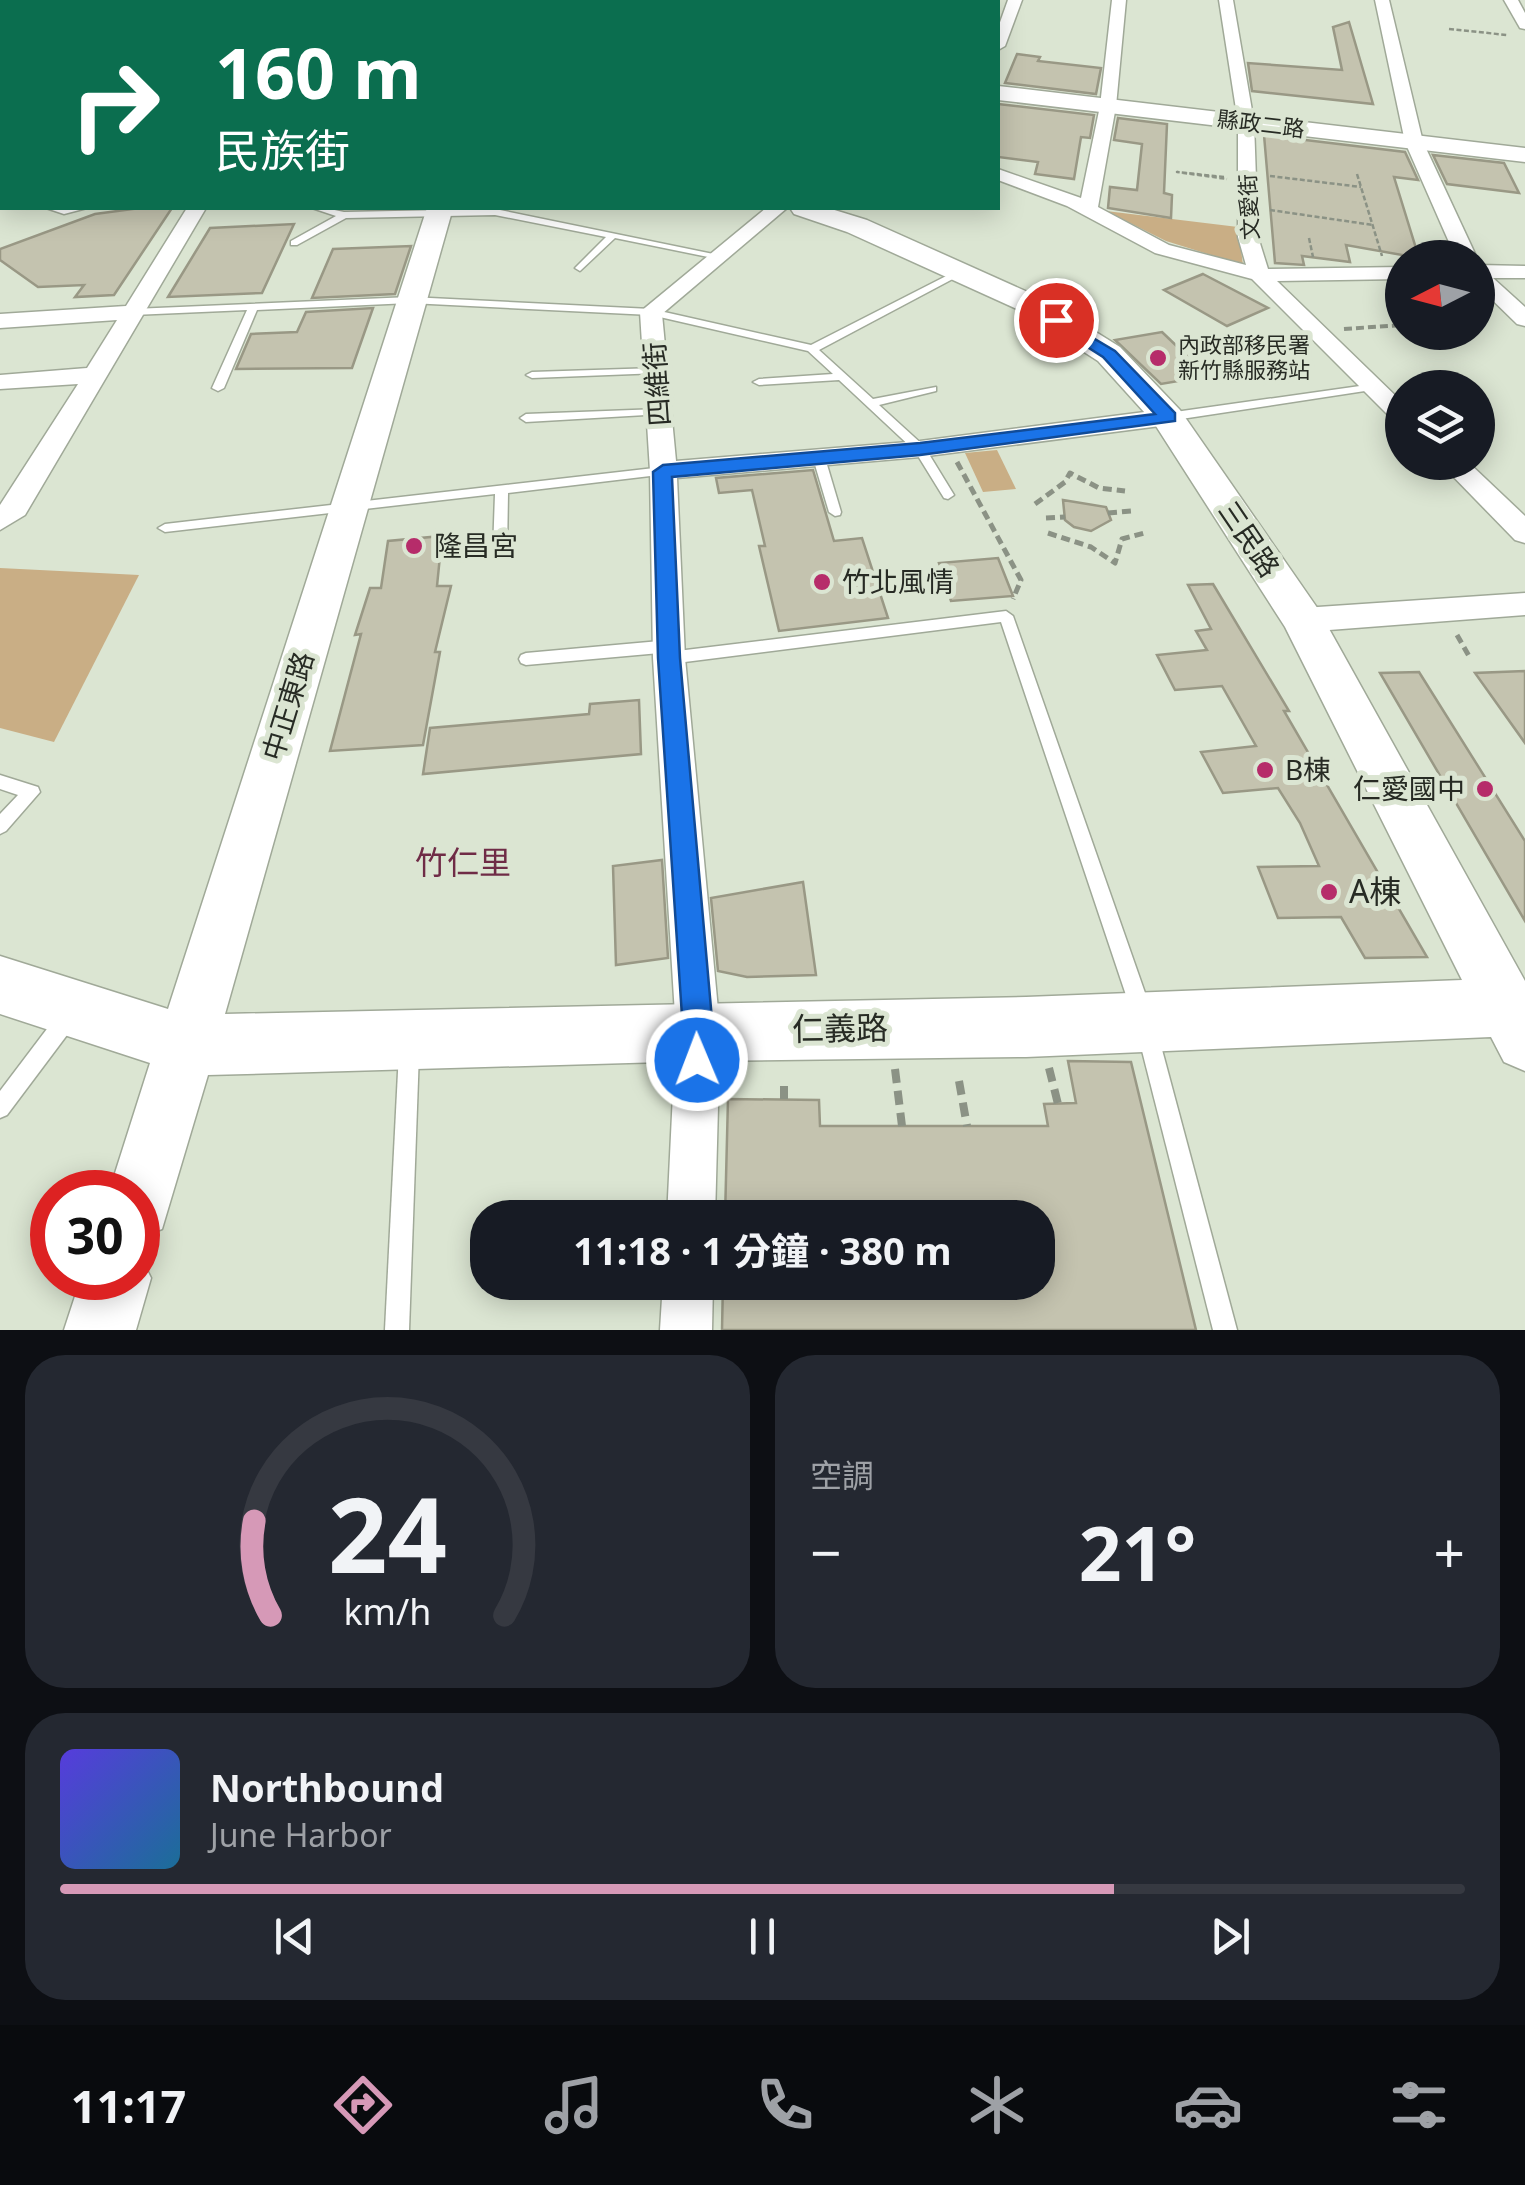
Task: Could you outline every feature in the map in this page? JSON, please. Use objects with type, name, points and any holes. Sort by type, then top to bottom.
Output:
[{"type":"street","points":[[1000,41],[1015,0]]},
{"type":"street","points":[[1088,209],[1108,101],[1119,0]]},
{"type":"street","name":"文愛街","points":[[1226,0],[1245,117],[1248,237],[1259,275],[1385,398]]},
{"type":"street","points":[[1382,0],[1412,136],[1459,240]]},
{"type":"street","points":[[1512,0],[1525,25]]},
{"type":"street","name":"縣政二路","points":[[1000,83],[1108,101]]},
{"type":"street","name":"縣政二路","points":[[1000,93],[1525,144]]},
{"type":"street","name":"縣政二路","points":[[1412,136],[1525,155]]},
{"type":"street","points":[[1000,175],[1088,209],[1162,249],[1259,275],[1385,273]]},
{"type":"street","points":[[5,511],[96,376],[195,210]]},
{"type":"street","name":"中正東路","points":[[148,1170],[440,210]]},
{"type":"street","name":"四維街","points":[[692,1200],[698,1031],[670,652],[663,472],[651,312],[775,210]]},
{"type":"street","name":"三民路","points":[[809,210],[857,226],[1030,304],[1109,354],[1168,417],[1303,620],[1520,1022]]},
{"type":"street","points":[[1495,273],[1525,272]]},
{"type":"street","points":[[1495,289],[1525,318]]},
{"type":"street","points":[[0,321],[134,312]]},
{"type":"street","points":[[0,382],[96,376]]},
{"type":"street","points":[[663,472],[948,446],[1168,417]]},
{"type":"street","points":[[1470,480],[1525,534]]},
{"type":"street","points":[[1303,620],[1525,604]]},
{"type":"street","name":"仁義路","points":[[0,985],[186,1045],[1145,1023],[1520,1022]]},
{"type":"street","points":[[100,1330],[109,1300]]},
{"type":"street","points":[[686,1330],[687,1300]]},
{"type":"lane","points":[[324,210],[344,215],[424,210]]},
{"type":"lane","points":[[458,210],[495,212],[718,256]]},
{"type":"lane","points":[[294,243],[344,215]]},
{"type":"lane","points":[[580,268],[613,236]]},
{"type":"lane","points":[[812,349],[959,273]]},
{"type":"lane","points":[[134,312],[410,300],[651,312],[812,349],[920,449],[948,495]]},
{"type":"lane","points":[[218,388],[253,308]]},
{"type":"lane","points":[[532,375],[656,371]]},
{"type":"lane","points":[[759,382],[842,377]]},
{"type":"lane","points":[[1168,417],[1374,387]]},
{"type":"lane","points":[[871,404],[932,389]]},
{"type":"lane","points":[[526,418],[659,412]]},
{"type":"lane","points":[[819,458],[835,512]]},
{"type":"lane","points":[[165,528],[663,472]]},
{"type":"lane","points":[[500,551],[502,489]]},
{"type":"lane","points":[[526,659],[670,652],[1006,616],[1145,1023],[1225,1330]]},
{"type":"lane","points":[[0,782],[32,792],[0,826]]},
{"type":"lane","points":[[0,1108],[75,1009]]},
{"type":"lane","points":[[397,1330],[409,1038]]},
{"type":"path","points":[[1449,30],[1506,35]]},
{"type":"path","points":[[1247,178],[1178,172],[1361,187]]},
{"type":"path","points":[[1357,174],[1372,225],[1385,252]]},
{"type":"path","points":[[1248,207],[1372,225]]},
{"type":"path","points":[[1316,331],[1385,325]]},
{"type":"path","points":[[948,446],[1021,580],[1006,616]]},
{"type":"path","points":[[1035,504],[1065,482],[1070,473],[1099,488],[1125,491]]},
{"type":"path","points":[[1108,513],[1132,511]]},
{"type":"path","points":[[1046,518],[1065,517]]},
{"type":"path","points":[[1048,533],[1091,547],[1115,563],[1122,539],[1148,532]]},
{"type":"path","points":[[889,1029],[902,1126]]},
{"type":"path","points":[[1045,1050],[1058,1104]]},
{"type":"path","points":[[959,1080],[967,1126]]},
{"type":"path","points":[[784,1086],[784,1099]]},
{"type":"shaded area","points":[[1106,211],[1238,227],[1243,265],[1166,241]]},
{"type":"shaded area","points":[[997,450],[1016,489],[983,492],[965,453]]},
{"type":"shaded area","points":[[0,568],[139,575],[54,742],[0,728]]},
{"type":"building","points":[[1349,22],[1373,104],[1252,91],[1248,63],[1342,70],[1333,27]]},
{"type":"building","points":[[1017,54],[1040,57],[1038,61],[1101,68],[1096,94],[1005,83]]},
{"type":"building","points":[[1000,104],[1094,115],[1090,138],[1081,137],[1074,179],[1035,174],[1038,162],[1000,157]]},
{"type":"building","points":[[1118,118],[1167,124],[1164,193],[1172,195],[1171,218],[1108,208],[1110,187],[1137,190],[1142,144],[1114,140]]},
{"type":"building","points":[[1264,135],[1405,152],[1418,180],[1394,177],[1413,240],[1385,240],[1385,252],[1346,245],[1350,262],[1302,256],[1304,265],[1275,263]]},
{"type":"building","points":[[1433,155],[1504,163],[1519,193],[1447,184]]},
{"type":"building","points":[[171,210],[114,295],[75,297],[84,285],[38,287],[0,260],[0,249],[95,214]]},
{"type":"building","points":[[294,224],[262,293],[168,297],[210,228]]},
{"type":"building","points":[[411,246],[395,294],[312,298],[333,249]]},
{"type":"building","points":[[1203,274],[1268,308],[1227,326],[1164,290]]},
{"type":"building","points":[[373,308],[352,368],[236,369],[251,334],[297,332],[306,312]]},
{"type":"building","name":"內政部移民署 新竹縣服務站","points":[[1162,332],[1208,376],[1161,384],[1115,340]]},
{"type":"building","name":"竹北風情","points":[[813,470],[834,541],[862,538],[888,618],[779,631],[759,546],[765,546],[752,490],[719,493],[716,478]]},
{"type":"building","points":[[1063,500],[1106,507],[1111,520],[1091,531],[1074,527],[1065,520]]},
{"type":"building","points":[[442,536],[437,586],[451,586],[435,652],[440,652],[423,745],[330,751],[361,634],[355,635],[370,588],[381,588],[388,541]]},
{"type":"building","points":[[998,558],[1013,596],[951,601],[939,563]]},
{"type":"building","points":[[1213,584],[1427,957],[1365,958],[1341,917],[1278,918],[1258,867],[1319,866],[1300,823],[1278,788],[1223,793],[1201,752],[1256,746],[1222,686],[1175,690],[1157,655],[1207,650],[1196,631],[1211,629],[1188,585]]},
{"type":"building","points":[[1525,671],[1525,743],[1475,673]]},
{"type":"building","name":"A棟","points":[[1419,672],[1525,841],[1525,921],[1380,673]]},
{"type":"building","points":[[639,700],[641,754],[423,774],[430,728],[589,714],[590,704]]},
{"type":"building","points":[[662,860],[668,958],[616,965],[613,866]]},
{"type":"building","points":[[803,882],[816,975],[747,977],[718,971],[711,898]]},
{"type":"building","points":[[1068,1061],[1131,1062],[1196,1330],[722,1330],[723,1300],[1055,1300],[1055,1200],[725,1200],[728,1099],[819,1100],[820,1126],[1048,1126],[1044,1104],[1076,1103]]},
{"type":"place","name":"內政部移民署 新竹縣服務站","points":[[1158,358]]},
{"type":"place","name":"隆昌宮","points":[[414,546]]},
{"type":"place","name":"竹北風情","points":[[822,582]]},
{"type":"place","name":"B棟","points":[[1265,770]]},
{"type":"place","name":"仁愛國中","points":[[1485,789]]},
{"type":"place","name":"A棟","points":[[1329,892]]},
{"type":"district","name":"竹仁里","points":[[463,863]]},
{"type":"route","points":[[697,1060],[698,1031],[669,658],[663,472],[920,449],[1168,417],[1109,354],[1056,320]]}]
